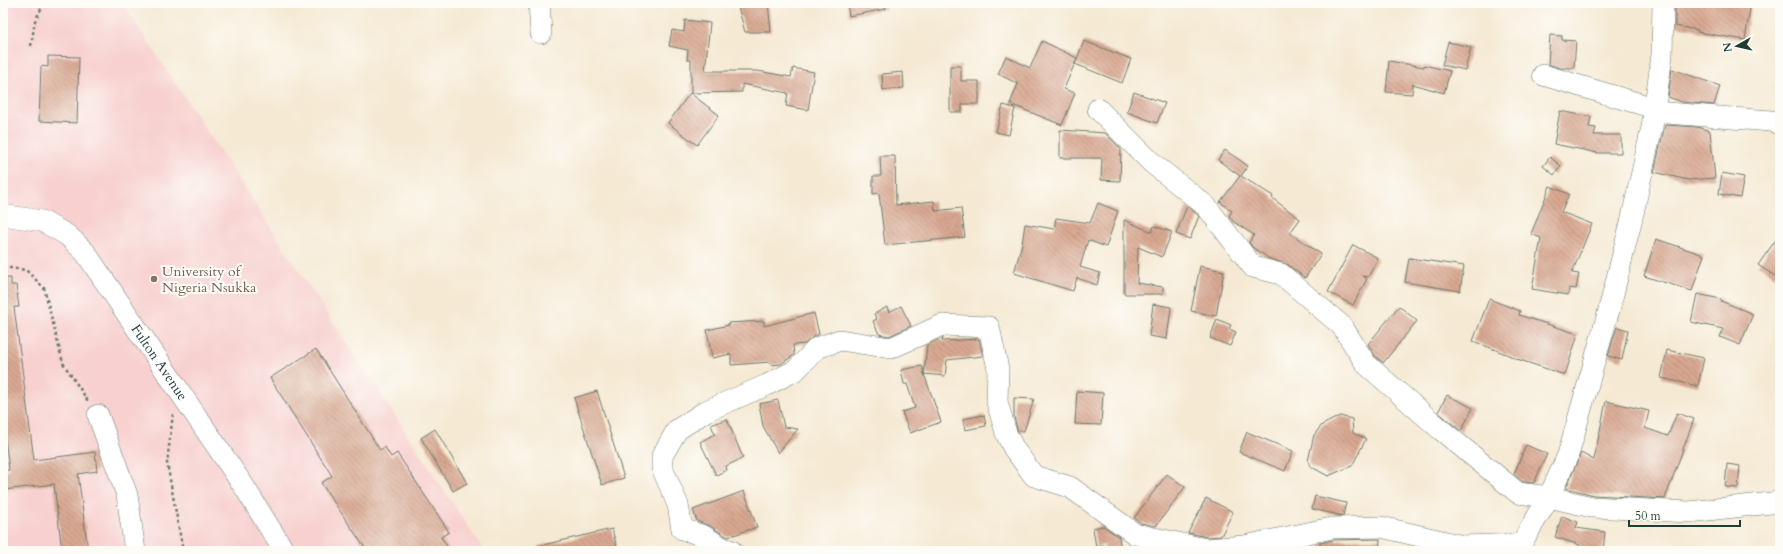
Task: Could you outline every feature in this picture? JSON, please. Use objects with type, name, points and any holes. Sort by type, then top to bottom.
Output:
[{"type":"street","points":[[539,3],[540,33]]},
{"type":"street","points":[[732,551],[721,548],[704,536],[682,529],[678,505],[662,468],[662,456],[677,430],[706,411],[767,385],[796,370],[817,348],[840,340],[891,348],[942,325],[989,327],[998,369],[997,402],[1006,433],[1014,449],[1034,476],[1070,487],[1135,534],[1206,549],[1244,546],[1332,528],[1381,527],[1461,549],[1519,548],[1549,497],[1568,455],[1607,318],[1632,222],[1654,112],[1662,55],[1663,3]]},
{"type":"street","points":[[1543,75],[1654,108],[1654,112]]},
{"type":"street","points":[[1098,109],[1152,163],[1206,206],[1253,267],[1281,274],[1342,326],[1366,364],[1440,429],[1518,493],[1549,497],[1592,507],[1689,512],[1780,502]]},
{"type":"street","points":[[1654,112],[1771,121],[1780,124]]},
{"type":"street","name":"Fulton Avenue","points":[[3,216],[42,221],[67,235],[84,252],[245,488],[284,551]]},
{"type":"street","points":[[98,415],[127,494],[135,551]]},
{"type":"path","points":[[31,46],[35,21],[44,3]]},
{"type":"path","points":[[3,267],[26,270],[44,288],[63,363],[98,415]]},
{"type":"path","points":[[177,388],[168,463],[183,551]]},
{"type":"shaded area","name":"University of Nigeria Nsukka","points":[[3,3],[73,3],[125,7],[484,551],[3,551]]},
{"type":"building","points":[[737,3],[768,3],[771,32],[745,32]]},
{"type":"building","points":[[847,3],[885,3],[886,9],[849,16]]},
{"type":"building","points":[[1675,3],[1751,3],[1745,40],[1697,32],[1698,30],[1675,26]]},
{"type":"building","points":[[685,20],[710,23],[705,71],[758,71],[791,77],[793,68],[814,72],[808,110],[786,106],[788,93],[742,84],[742,92],[691,93],[691,60],[687,60],[688,50],[669,46],[672,30],[684,32]]},
{"type":"building","points":[[1550,35],[1562,36],[1562,40],[1576,41],[1574,68],[1560,68],[1548,64]]},
{"type":"building","points":[[1042,41],[1077,58],[1064,89],[1075,93],[1062,125],[1010,104],[1018,84],[998,74],[1006,56],[1030,68]]},
{"type":"building","points":[[1084,41],[1131,59],[1122,83],[1075,64]]},
{"type":"building","points":[[1448,42],[1471,47],[1465,70],[1442,65]]},
{"type":"building","points":[[48,56],[79,57],[77,123],[39,121],[41,66],[48,67]]},
{"type":"building","points":[[1389,61],[1424,67],[1424,65],[1450,71],[1444,93],[1413,84],[1412,94],[1386,92]]},
{"type":"building","points":[[950,66],[961,66],[961,81],[979,81],[979,104],[962,104],[962,112],[950,112]]},
{"type":"building","points":[[1672,69],[1720,86],[1714,105],[1682,102],[1668,97]]},
{"type":"building","points":[[903,72],[904,88],[883,90],[882,74]]},
{"type":"building","points":[[1134,92],[1165,103],[1157,123],[1127,112]]},
{"type":"building","points":[[690,93],[719,115],[697,145],[668,123]]},
{"type":"building","points":[[1003,105],[1015,108],[1009,135],[996,132]]},
{"type":"building","points":[[1560,111],[1591,117],[1589,127],[1596,128],[1594,135],[1621,135],[1621,153],[1598,153],[1554,144]]},
{"type":"building","points":[[1665,125],[1697,127],[1710,131],[1715,178],[1688,180],[1654,172]]},
{"type":"building","points":[[1060,130],[1105,133],[1121,149],[1120,181],[1101,180],[1102,158],[1060,158]]},
{"type":"building","points":[[1225,150],[1248,166],[1241,176],[1273,196],[1272,198],[1300,219],[1290,233],[1321,254],[1305,278],[1288,265],[1268,258],[1252,247],[1249,242],[1254,235],[1234,222],[1229,216],[1232,211],[1220,202],[1240,176],[1218,160]]},
{"type":"building","points":[[880,156],[895,156],[896,205],[934,201],[935,211],[961,208],[965,237],[885,245],[879,193],[873,194],[873,176],[881,176]]},
{"type":"building","points":[[1550,157],[1561,166],[1554,175],[1543,166]]},
{"type":"building","points":[[1722,173],[1744,177],[1740,198],[1719,194]]},
{"type":"building","points":[[1550,186],[1569,194],[1561,212],[1592,224],[1572,273],[1579,274],[1576,289],[1569,288],[1568,295],[1532,289],[1541,238],[1531,234]]},
{"type":"building","points":[[1098,203],[1118,211],[1106,247],[1088,240],[1080,267],[1100,273],[1097,285],[1077,278],[1073,291],[1014,273],[1022,244],[1025,224],[1054,229],[1056,218],[1090,223]]},
{"type":"building","points":[[1187,206],[1199,216],[1190,239],[1176,234]]},
{"type":"building","points":[[1124,220],[1152,232],[1154,226],[1172,232],[1162,257],[1138,247],[1137,283],[1163,287],[1163,294],[1124,294]]},
{"type":"building","points":[[1780,234],[1780,269],[1775,276],[1758,265]]},
{"type":"building","points":[[1656,239],[1704,255],[1692,291],[1644,276]]},
{"type":"building","points":[[1353,245],[1378,258],[1368,277],[1363,276],[1367,279],[1353,305],[1328,292]]},
{"type":"building","points":[[1409,258],[1464,266],[1460,291],[1405,282]]},
{"type":"building","points":[[1200,266],[1224,271],[1216,316],[1191,311]]},
{"type":"building","points":[[3,278],[11,278],[11,285],[16,285],[19,307],[14,307],[34,460],[95,452],[97,471],[78,474],[88,551],[62,551],[54,484],[3,490],[3,471],[9,470],[3,422]]},
{"type":"building","points":[[1697,294],[1721,299],[1721,301],[1753,314],[1740,345],[1720,337],[1723,329],[1691,322]]},
{"type":"building","points":[[1489,299],[1520,311],[1519,315],[1578,334],[1565,375],[1511,357],[1473,341]]},
{"type":"building","points":[[1153,304],[1171,307],[1167,339],[1149,336]]},
{"type":"building","points":[[901,306],[911,326],[889,336],[879,334],[873,321],[877,319],[874,314],[887,307],[889,312]]},
{"type":"building","points":[[1399,306],[1417,321],[1383,363],[1375,356],[1368,344]]},
{"type":"building","points":[[814,313],[819,334],[805,344],[793,345],[794,355],[781,364],[771,365],[770,362],[731,365],[731,354],[712,358],[707,330],[729,325],[728,323],[764,321],[764,326]]},
{"type":"building","points":[[1217,319],[1231,325],[1229,329],[1236,332],[1230,346],[1210,338]]},
{"type":"building","points":[[1617,327],[1628,330],[1622,360],[1608,356]]},
{"type":"building","points":[[943,338],[942,341],[979,339],[983,356],[947,360],[945,376],[924,374],[927,345]]},
{"type":"building","points":[[316,349],[380,450],[385,447],[391,457],[397,453],[449,532],[441,537],[450,551],[367,551],[321,483],[332,476],[270,378]]},
{"type":"building","points":[[1667,350],[1704,358],[1698,386],[1661,378]]},
{"type":"building","points":[[922,366],[941,422],[910,433],[902,412],[915,408],[907,384],[904,384],[901,370]]},
{"type":"building","points":[[597,391],[624,478],[602,485],[574,398]]},
{"type":"building","points":[[1077,391],[1103,393],[1101,425],[1075,424]]},
{"type":"building","points":[[1447,395],[1473,408],[1461,431],[1438,412]]},
{"type":"building","points":[[1014,398],[1034,399],[1024,431],[1018,431],[1017,429],[1014,417]]},
{"type":"building","points":[[778,400],[784,427],[798,429],[778,453],[763,426],[759,404]]},
{"type":"building","points":[[1606,401],[1649,411],[1645,428],[1668,436],[1677,413],[1694,419],[1665,499],[1594,495],[1566,488],[1581,453],[1594,460]]},
{"type":"building","points":[[984,415],[986,426],[965,430],[963,419]]},
{"type":"building","points":[[1340,416],[1352,419],[1353,433],[1366,439],[1352,466],[1328,476],[1310,466],[1308,461],[1314,435],[1322,425]]},
{"type":"building","points":[[727,419],[743,458],[726,466],[727,470],[716,475],[700,442],[715,434],[711,425]]},
{"type":"building","points":[[435,429],[467,483],[453,491],[421,438]]},
{"type":"building","points":[[1247,432],[1293,451],[1285,471],[1239,452]]},
{"type":"building","points":[[1526,445],[1547,454],[1534,483],[1523,482],[1514,474]]},
{"type":"building","points":[[1727,464],[1740,466],[1738,488],[1725,487]]},
{"type":"building","points":[[1167,474],[1185,487],[1156,526],[1141,523],[1134,518]]},
{"type":"building","points":[[744,491],[757,527],[728,537],[710,526],[697,521],[693,510]]},
{"type":"building","points":[[1315,496],[1346,503],[1343,516],[1312,509]]},
{"type":"building","points":[[1206,498],[1233,512],[1221,536],[1207,537],[1188,533]]},
{"type":"building","points":[[1562,516],[1578,522],[1576,528],[1605,532],[1603,551],[1580,551],[1580,545],[1555,537]]},
{"type":"building","points":[[1103,526],[1119,537],[1121,551],[1105,551],[1104,545],[1096,547],[1093,528]]},
{"type":"building","points":[[612,529],[618,551],[539,551],[538,546]]},
{"type":"building","points":[[1380,539],[1379,551],[1320,550],[1320,543],[1333,540]]},
{"type":"place","name":"University of Nigeria Nsukka","points":[[154,279]]}]
